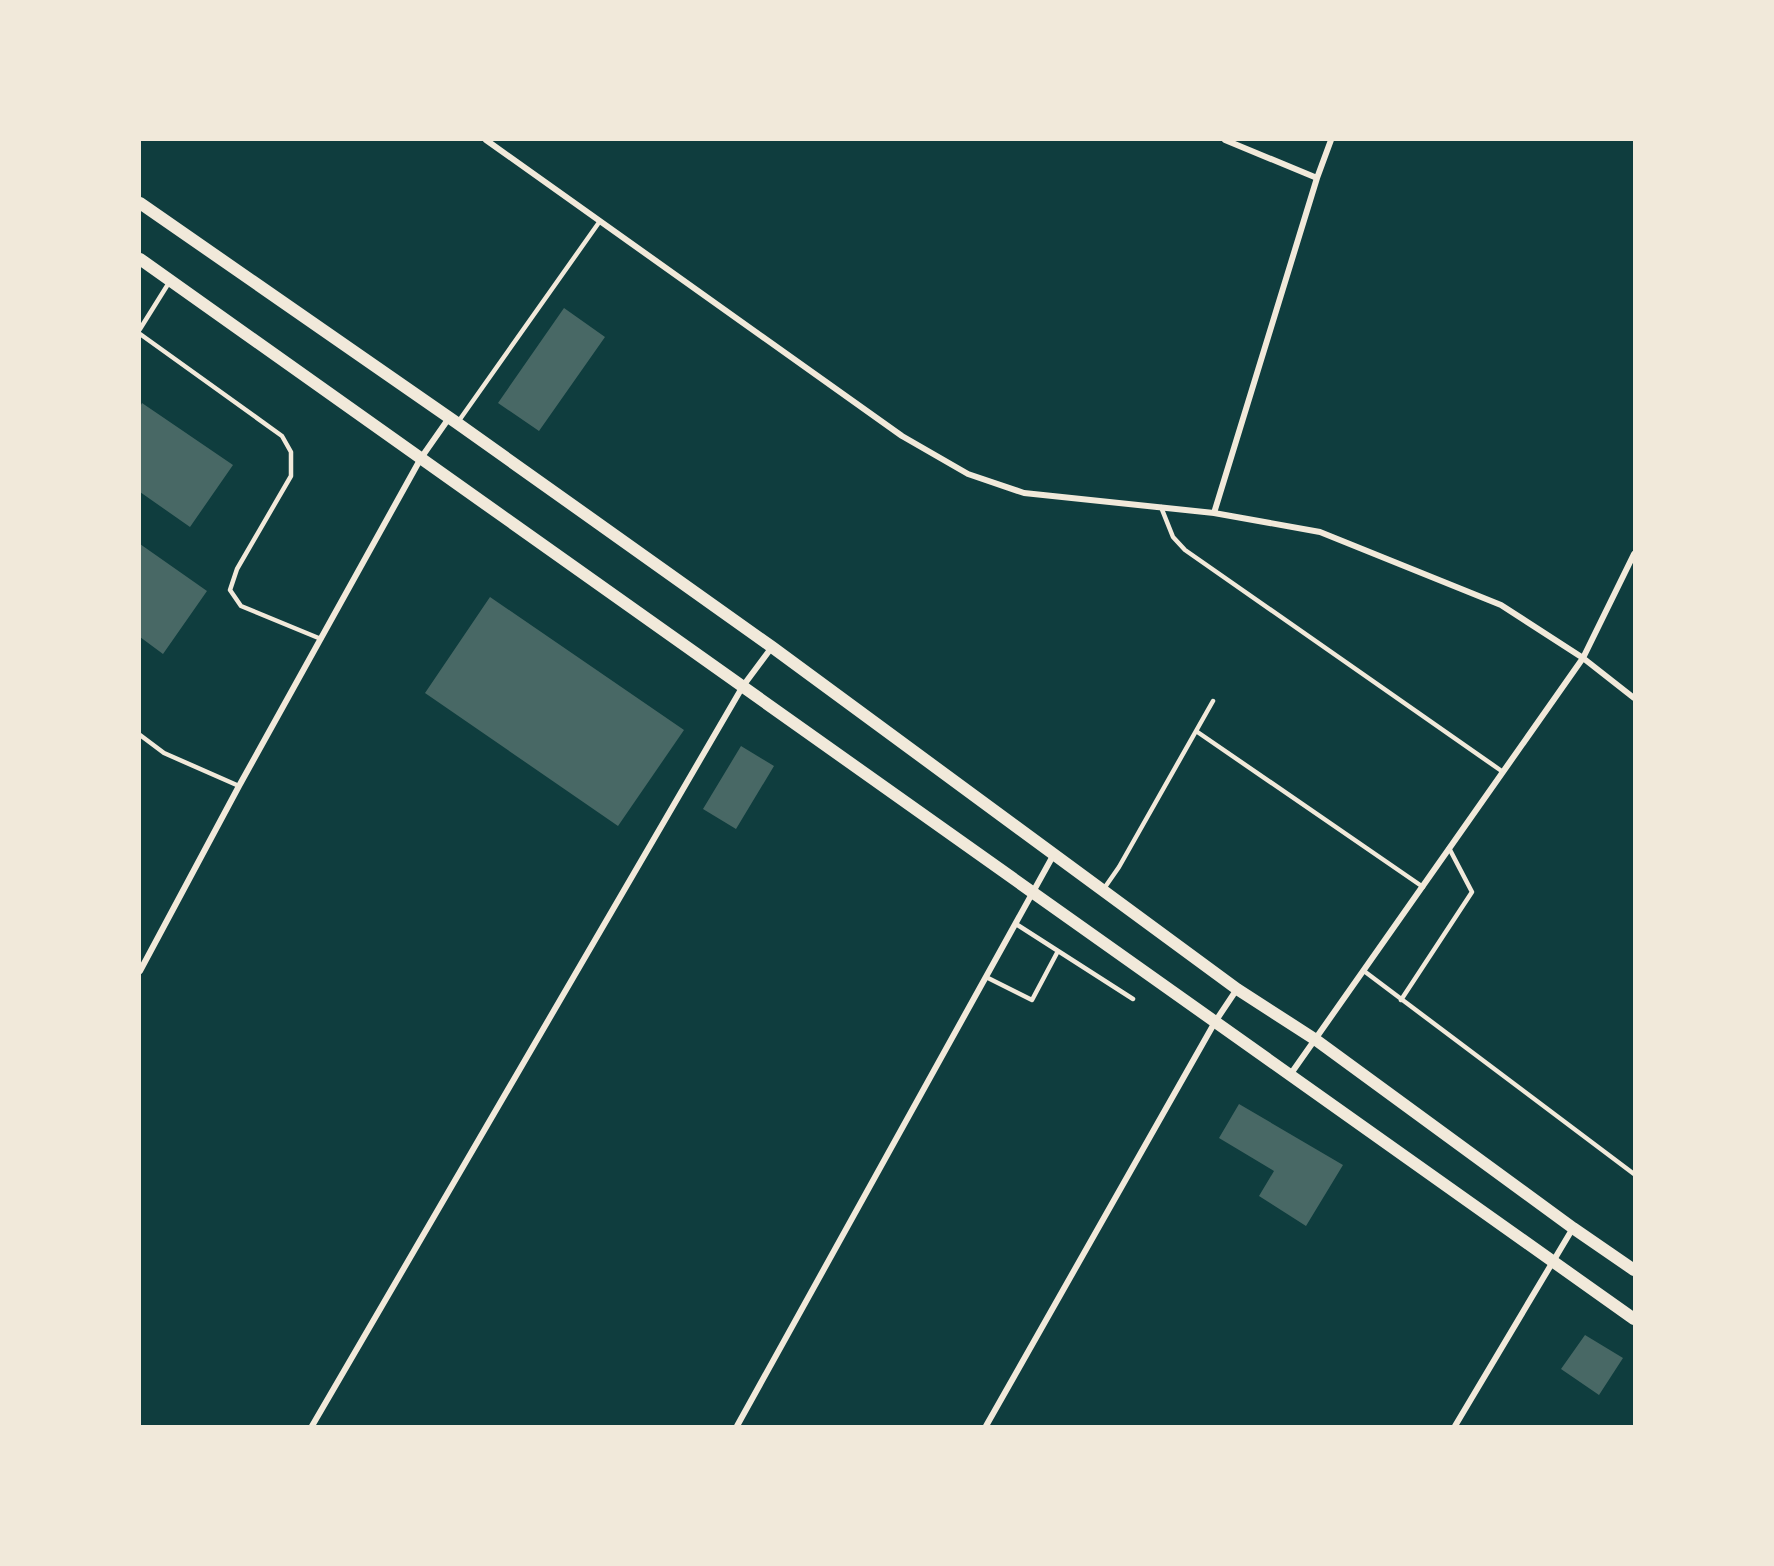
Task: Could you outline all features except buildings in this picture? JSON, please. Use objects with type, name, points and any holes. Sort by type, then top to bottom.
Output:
[{"type":"main road","points":[[140,203],[453,420],[772,647],[1237,989],[1316,1040],[1573,1228],[1635,1270]]},
{"type":"main road","points":[[140,259],[1635,1319]]},
{"type":"street","points":[[486,140],[902,436],[968,474],[1024,493],[1214,513],[1320,532],[1501,605],[1582,658],[1635,698]]},
{"type":"street","points":[[1225,140],[1317,178]]},
{"type":"street","points":[[1214,513],[1317,178],[1332,140]]},
{"type":"street","points":[[140,971],[239,786],[421,458],[453,420]]},
{"type":"street","points":[[1290,1075],[1582,658],[1635,554]]},
{"type":"street","points":[[312,1426],[743,686],[772,647]]},
{"type":"street","points":[[737,1426],[1054,854]]},
{"type":"street","points":[[986,1426],[1215,1022],[1237,989]]},
{"type":"street","points":[[1455,1426],[1573,1228]]},
{"type":"lane","points":[[453,420],[600,221]]},
{"type":"lane","points":[[140,329],[170,281]]},
{"type":"lane","points":[[140,334],[282,435],[291,453],[291,476],[237,569],[230,590],[241,606],[321,639]]},
{"type":"lane","points":[[1161,507],[1173,537],[1185,550],[1503,772]]},
{"type":"lane","points":[[1103,890],[1119,867],[1213,701]]},
{"type":"lane","points":[[1196,731],[1423,887]]},
{"type":"lane","points":[[140,735],[164,753],[239,786]]},
{"type":"lane","points":[[1401,999],[1472,892],[1449,848]]},
{"type":"lane","points":[[1016,924],[1133,999]]},
{"type":"lane","points":[[986,977],[1032,1000],[1058,951]]},
{"type":"lane","points":[[1364,971],[1635,1174]]}]
